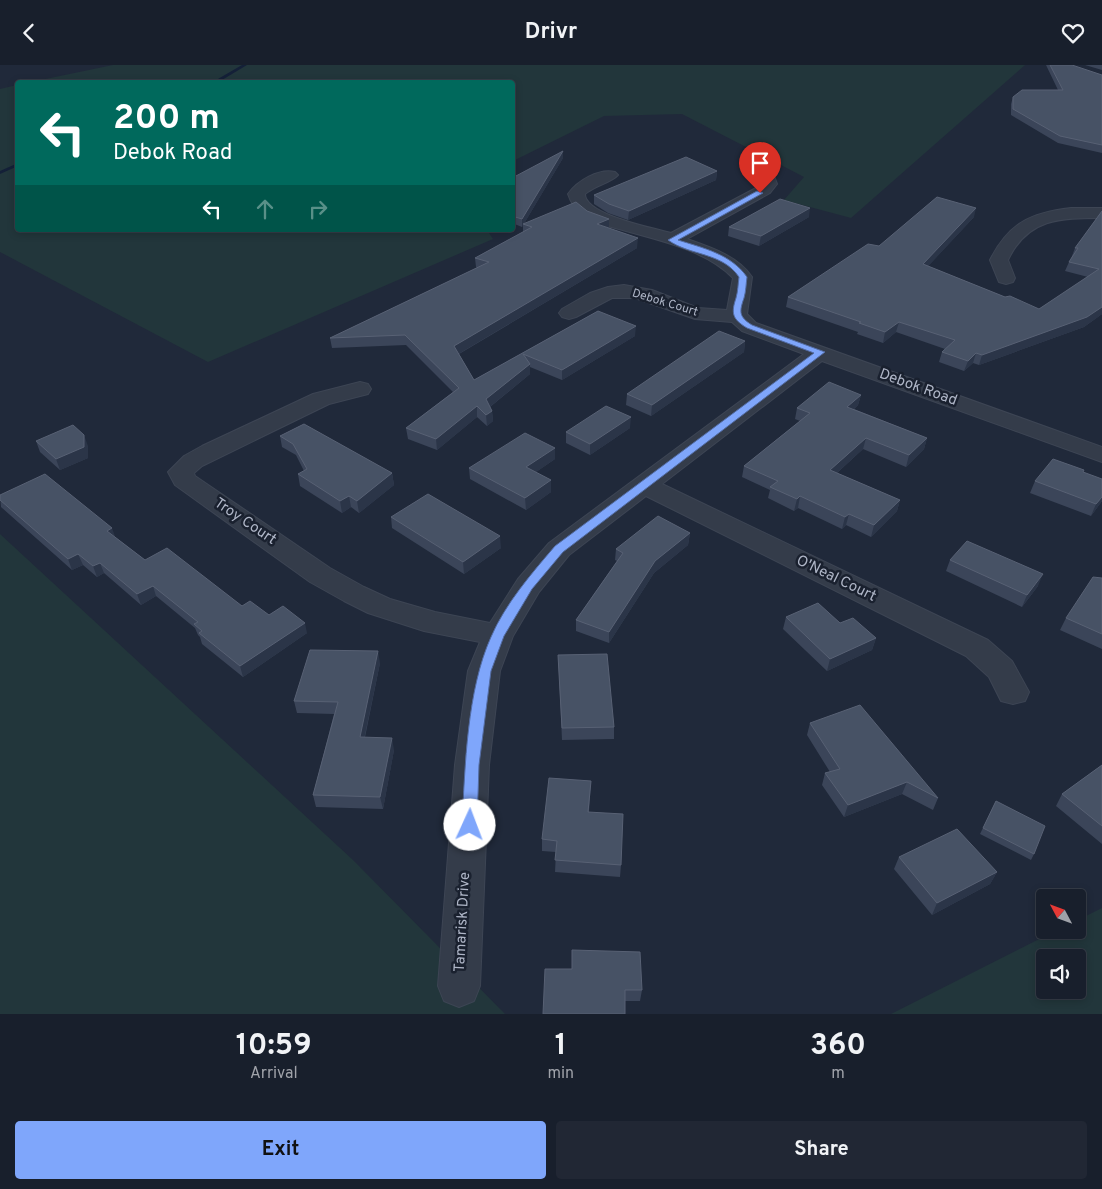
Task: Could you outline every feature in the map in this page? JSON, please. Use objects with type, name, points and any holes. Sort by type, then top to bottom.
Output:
[{"type":"street","points":[[672,240],[764,190],[769,184],[768,178],[763,173]]},
{"type":"street","points":[[610,175],[589,182],[580,189],[576,194],[579,204],[601,218],[712,254],[738,269],[743,277],[736,308],[737,317]]},
{"type":"street","points":[[1006,278],[999,260],[1004,246],[1020,229],[1034,221],[1050,216],[1102,213]]},
{"type":"street","name":"Debok Court","points":[[569,313],[602,295],[624,291],[637,293],[694,313],[737,317]]},
{"type":"street","name":"Debok Road","points":[[737,317],[750,327],[1102,455]]},
{"type":"street","name":"Tamarisk Drive","points":[[460,986],[472,765],[484,671],[498,635],[528,586],[559,549],[820,352]]},
{"type":"street","name":"Troy Court","points":[[360,389],[321,399],[211,451],[193,461],[181,472],[184,480],[320,575],[379,607],[435,623],[498,635]]},
{"type":"street","name":"O'Neal Court","points":[[644,485],[976,648],[1001,669],[1013,692]]},
{"type":"green space","points":[[113,65],[1025,65],[851,218],[784,200],[804,177],[682,114],[604,116],[515,160],[515,80],[41,80]]},
{"type":"green space","points":[[15,85],[15,232],[488,232],[493,239],[208,362],[0,252],[0,89]]},
{"type":"green space","points":[[0,534],[353,860],[505,1014],[0,1014]]},
{"type":"green space","points":[[1102,908],[1102,1014],[891,1014],[1039,939],[1086,939],[1086,916]]},
{"type":"building","points":[[1050,65],[1072,65],[1102,75],[1102,145],[1060,136],[1013,109],[1013,97],[1022,90],[1063,90]]},
{"type":"building","points":[[563,151],[522,219],[515,217],[515,176]]},
{"type":"building","points":[[686,157],[717,171],[629,211],[609,204],[594,195]]},
{"type":"building","points":[[937,197],[976,208],[923,264],[1005,297],[1010,296],[1039,309],[1099,269],[1069,262],[1078,248],[1075,248],[1102,211],[1102,307],[1087,317],[982,355],[976,353],[968,361],[942,352],[955,340],[899,322],[885,332],[788,297],[868,244],[879,246]]},
{"type":"building","points":[[780,199],[810,208],[761,236],[729,227]]},
{"type":"building","points":[[576,202],[587,211],[609,219],[597,224],[638,238],[454,346],[474,380],[598,311],[636,326],[562,370],[523,354],[530,364],[486,399],[492,411],[486,415],[477,406],[436,439],[406,428],[459,388],[405,335],[330,338],[489,262],[475,258],[532,227],[523,224]]},
{"type":"building","points":[[719,331],[745,341],[652,405],[627,394]]},
{"type":"building","points":[[829,382],[861,395],[847,407],[927,438],[909,455],[866,438],[830,470],[900,500],[874,525],[849,514],[845,517],[800,496],[797,499],[770,487],[778,481],[744,466],[810,413],[797,408]]},
{"type":"building","points":[[606,406],[631,417],[590,444],[566,432]]},
{"type":"building","points":[[304,424],[392,473],[357,501],[349,496],[340,501],[298,474],[307,469],[293,444],[280,436]]},
{"type":"building","points":[[73,425],[84,435],[84,447],[56,459],[36,441]]},
{"type":"building","points":[[525,433],[555,448],[526,467],[551,480],[525,498],[469,468]]},
{"type":"building","points":[[1053,459],[1084,470],[1083,472],[1102,479],[1102,497],[1096,504],[1035,481]]},
{"type":"building","points":[[45,474],[112,528],[107,531],[145,560],[167,548],[242,606],[250,601],[269,615],[283,606],[305,623],[240,666],[199,633],[202,631],[194,624],[198,622],[153,586],[137,594],[100,563],[93,566],[78,554],[68,559],[0,500],[0,495]]},
{"type":"building","points":[[428,494],[500,536],[463,562],[391,517]]},
{"type":"building","points":[[658,516],[690,533],[655,561],[609,632],[576,620],[623,553],[616,549]]},
{"type":"building","points":[[967,541],[1043,574],[1027,595],[950,560]]},
{"type":"building","points":[[1093,577],[1102,578],[1102,634],[1066,618]]},
{"type":"building","points":[[818,603],[840,623],[853,618],[876,638],[830,659],[786,617]]},
{"type":"building","points":[[310,650],[378,651],[360,737],[392,738],[380,797],[313,795],[338,702],[294,701]]},
{"type":"building","points":[[607,654],[614,727],[562,728],[558,655]]},
{"type":"building","points":[[860,705],[938,798],[907,782],[848,805],[825,773],[840,769],[810,723]]},
{"type":"building","points":[[1102,765],[1102,826],[1062,794]]},
{"type":"building","points":[[549,778],[591,781],[588,812],[623,814],[621,865],[555,860],[557,841],[542,839]]},
{"type":"building","points":[[996,801],[1045,826],[1034,854],[983,828]]},
{"type":"building","points":[[957,829],[997,872],[937,903],[899,857]]},
{"type":"building","points":[[572,950],[640,952],[642,990],[625,990],[625,1014],[543,1014],[545,969],[572,969]]},
{"type":"waterway","points":[[218,80],[245,65]]},
{"type":"waterway","points":[[0,173],[15,166]]},
{"type":"route","points":[[470,825],[472,765],[484,671],[498,635],[528,586],[559,549],[590,524],[820,352],[750,327],[741,321],[737,317],[736,308],[743,277],[738,269],[712,254],[672,240],[760,193]]}]
